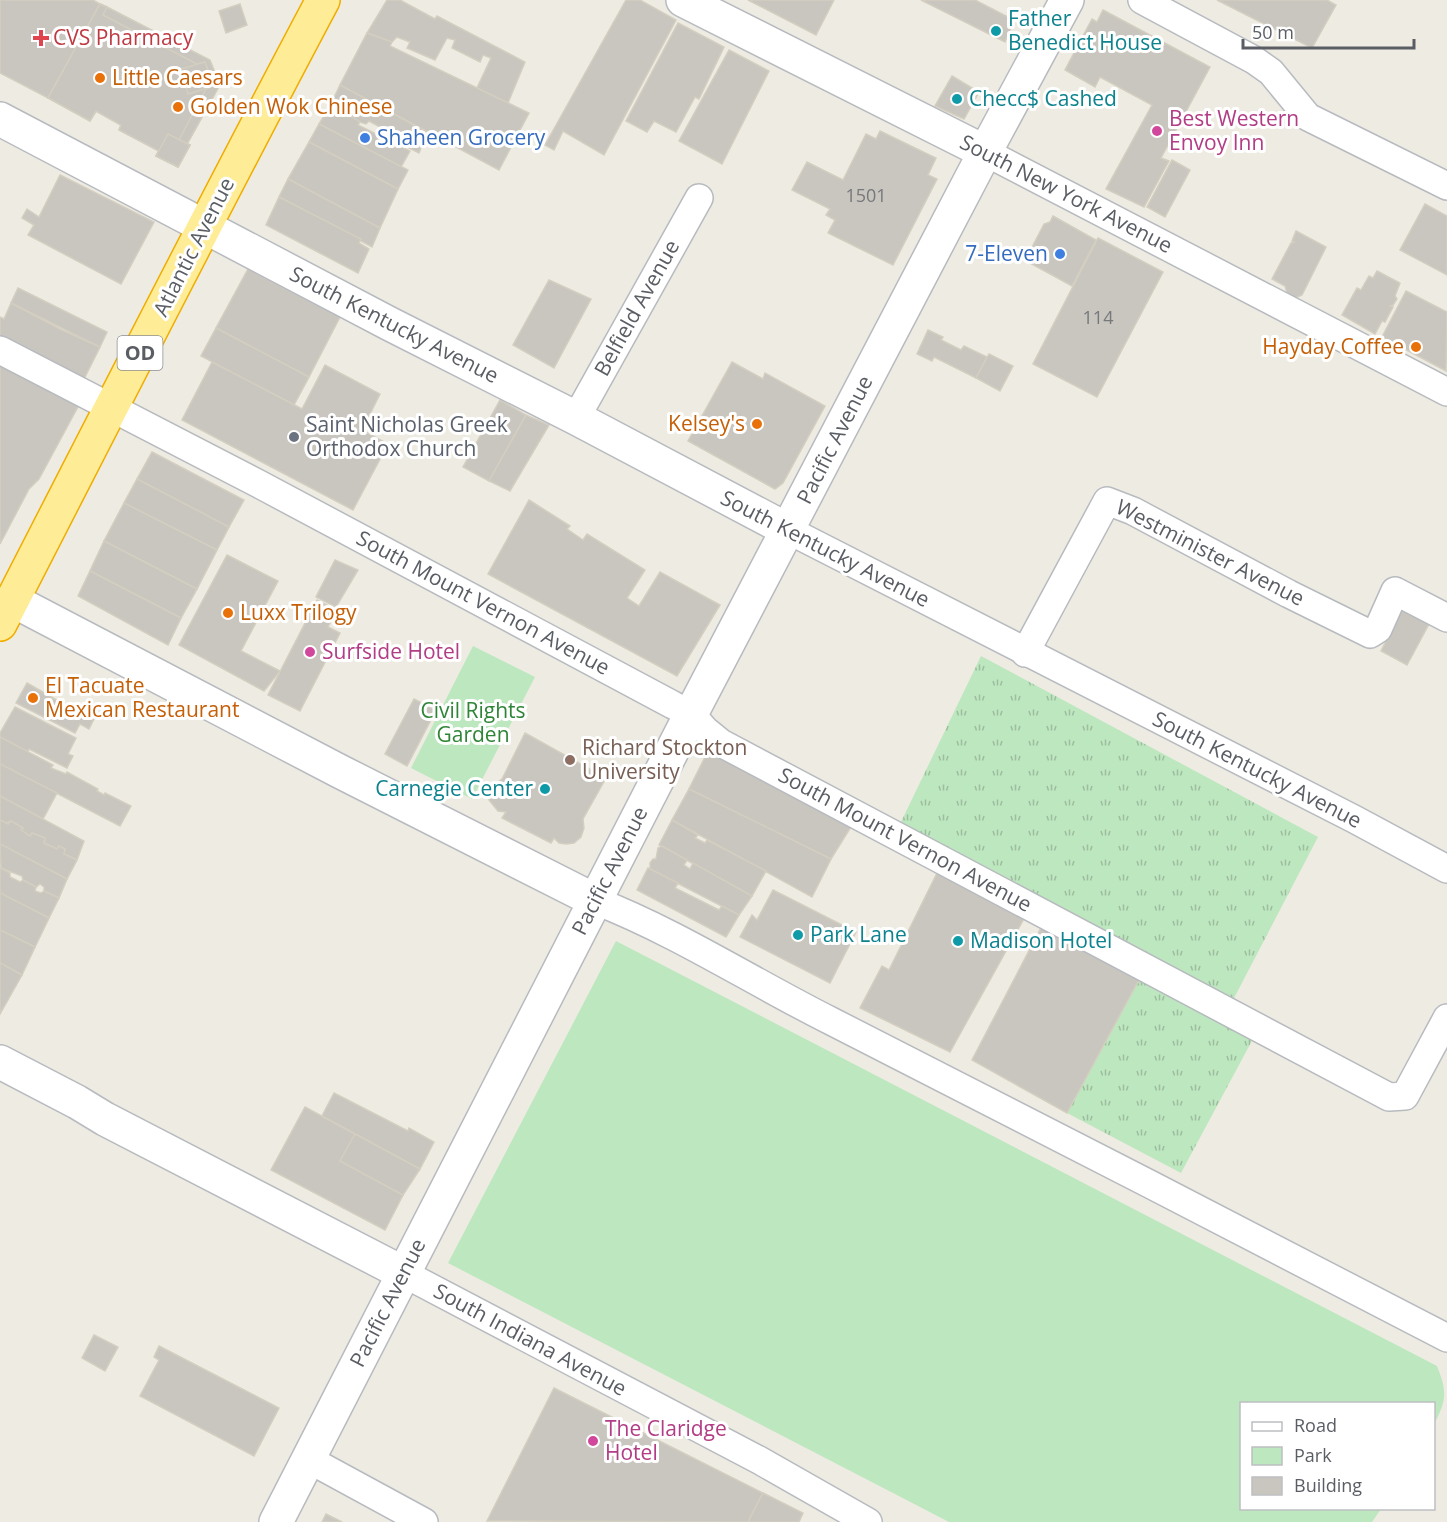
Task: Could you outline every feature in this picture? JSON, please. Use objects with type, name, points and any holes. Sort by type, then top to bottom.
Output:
[{"type":"highway","name":"Atlantic Avenue","points":[[6,612],[204,225],[323,0]]},
{"type":"street","name":"South New York Avenue","points":[[683,0],[985,152],[1447,392]]},
{"type":"street","name":"Pacific Avenue","points":[[276,1522],[691,714],[1067,0]]},
{"type":"street","points":[[1142,0],[1254,60],[1271,72],[1308,117],[1447,186]]},
{"type":"street","name":"South Kentucky Avenue","points":[[0,118],[397,328],[576,418],[1025,653],[1156,718],[1447,869]]},
{"type":"street","name":"Belfield Avenue","points":[[576,418],[699,198]]},
{"type":"street","name":"South Mount Vernon Avenue","points":[[0,350],[259,484],[691,714],[721,743],[1389,1097],[1405,1096],[1447,1018]]},
{"type":"street","name":"Westminister Avenue","points":[[1025,653],[1107,501],[1133,512],[1370,634],[1378,629],[1395,591],[1447,618]]},
{"type":"street","points":[[6,612],[351,777],[596,901],[632,915],[832,1022],[1101,1158],[1447,1338]]},
{"type":"street","name":"South Indiana Avenue","points":[[0,1062],[759,1460],[868,1522]]},
{"type":"street","points":[[308,1459],[424,1522]]},
{"type":"green space","name":"Civil Rights Garden","points":[[473,646],[535,677],[472,799],[411,768]]},
{"type":"green space","points":[[981,656],[1318,837],[1233,1000],[900,824]]},
{"type":"green space","points":[[616,941],[1437,1366],[1443,1382],[1444,1395],[1435,1422],[1435,1402],[1240,1402],[1240,1510],[1380,1510],[1372,1522],[949,1522],[448,1263]]},
{"type":"green space","points":[[1141,976],[1254,1037],[1181,1173],[1067,1113]]},
{"type":"building","name":"CVS Pharmacy","points":[[0,0],[93,0],[100,4],[48,98],[0,73]]},
{"type":"building","points":[[387,0],[400,0],[435,19],[437,16],[525,62],[508,103],[477,88],[491,58],[483,55],[480,62],[452,48],[455,40],[447,38],[435,60],[407,48],[410,42],[397,37],[392,42],[367,33]]},
{"type":"building","points":[[626,0],[640,0],[676,20],[604,155],[563,131],[554,150],[545,145]]},
{"type":"building","points":[[748,0],[834,0],[816,35]]},
{"type":"building","name":"Father Benedict House","points":[[921,0],[975,0],[1014,20],[1005,42]]},
{"type":"building","points":[[1217,0],[1327,0],[1336,5],[1312,48]]},
{"type":"building","points":[[100,4],[107,7],[103,15],[197,64],[205,62],[215,93],[187,144],[190,145],[178,167],[156,156],[159,151],[119,130],[121,125],[96,111],[90,121],[48,98]]},
{"type":"building","points":[[100,4],[107,7],[103,15],[197,64],[205,62],[215,93],[187,144],[190,145],[178,167],[156,156],[159,151],[119,130],[121,125],[96,111],[90,121],[48,98]]},
{"type":"building","points":[[240,4],[247,25],[226,33],[219,11]]},
{"type":"building","points":[[107,7],[210,60],[220,85],[187,144],[179,140],[206,89],[213,86],[205,62],[197,64],[103,15]]},
{"type":"building","name":"Best Western Envoy Inn","points":[[1103,10],[1210,67],[1161,158],[1169,161],[1144,207],[1106,189],[1152,105],[1100,77],[1095,87],[1065,70],[1092,19],[1097,22]]},
{"type":"building","points":[[678,23],[724,47],[699,99],[695,97],[676,132],[654,121],[647,132],[626,121]]},
{"type":"building","points":[[367,33],[392,42],[390,46],[529,113],[499,170],[340,85]]},
{"type":"building","points":[[729,50],[769,71],[722,164],[679,141]]},
{"type":"building","points":[[205,62],[213,86],[188,94],[181,69]]},
{"type":"building","name":"Checc$ Cashed","points":[[952,76],[979,92],[964,119],[935,106]]},
{"type":"building","points":[[340,85],[427,132],[419,153],[393,140],[395,135],[369,121],[366,124],[360,122],[331,104]]},
{"type":"building","name":"Shaheen Grocery","points":[[331,104],[360,122],[358,125],[410,151],[401,167],[319,124]]},
{"type":"building","points":[[319,124],[408,170],[398,189],[309,142]]},
{"type":"building","points":[[880,131],[936,158],[928,175],[937,179],[893,265],[828,233],[835,220],[826,215],[830,209],[792,190],[807,162],[843,180],[866,134],[876,139]]},
{"type":"building","points":[[168,134],[190,145],[178,167],[156,156]]},
{"type":"building","points":[[309,142],[398,189],[380,228],[288,179]]},
{"type":"building","points":[[1172,160],[1190,170],[1165,217],[1147,207]]},
{"type":"building","points":[[60,175],[154,222],[121,284],[28,235],[34,225],[22,218],[27,209],[39,217]]},
{"type":"building","points":[[288,179],[380,228],[372,247],[279,197]]},
{"type":"building","points":[[279,197],[361,239],[359,243],[369,249],[358,273],[266,225]]},
{"type":"building","points":[[1425,204],[1447,216],[1447,275],[1400,250]]},
{"type":"building","name":"7-Eleven","points":[[1053,216],[1096,240],[1072,286],[1028,262],[1031,257],[1030,251],[1044,224],[1050,222]]},
{"type":"building","points":[[1296,231],[1326,247],[1302,295],[1293,299],[1288,296],[1285,286],[1272,279],[1291,243],[1294,242],[1292,241]]},
{"type":"building","points":[[1098,238],[1163,272],[1097,397],[1033,364]]},
{"type":"building","points":[[248,269],[340,317],[309,377],[216,328]]},
{"type":"building","points":[[1377,271],[1400,283],[1395,296],[1397,299],[1390,306],[1393,307],[1375,334],[1342,315],[1357,288],[1361,290],[1369,276],[1373,278]]},
{"type":"building","points":[[549,280],[591,299],[554,368],[513,345]]},
{"type":"building","points":[[18,288],[107,332],[100,347],[11,303]]},
{"type":"building","points":[[1406,291],[1447,312],[1446,371],[1382,337]]},
{"type":"building","points":[[11,303],[100,347],[83,381],[0,338],[0,317],[4,319]]},
{"type":"building","points":[[216,328],[309,377],[294,405],[201,356]]},
{"type":"building","points":[[928,330],[943,337],[941,340],[961,350],[964,346],[987,357],[976,378],[934,357],[932,361],[917,354]]},
{"type":"building","points":[[989,354],[1013,366],[1000,391],[976,378]]},
{"type":"building","points":[[0,360],[80,403],[39,479],[29,489],[0,544]]},
{"type":"building","name":"Saint Nicholas Greek Orthodox Church","points":[[212,362],[302,409],[325,365],[380,394],[362,430],[388,444],[353,510],[182,420]]},
{"type":"building","name":"Kelsey's","points":[[732,362],[763,379],[765,373],[825,406],[783,483],[775,489],[688,441]]},
{"type":"building","points":[[500,400],[526,415],[489,481],[463,467]]},
{"type":"building","points":[[526,415],[549,425],[510,491],[489,481]]},
{"type":"building","points":[[152,452],[244,500],[229,527],[137,479]]},
{"type":"building","points":[[137,479],[229,527],[217,550],[124,503]]},
{"type":"building","points":[[529,500],[570,526],[567,529],[583,540],[587,534],[645,570],[627,598],[639,606],[660,572],[720,605],[677,676],[488,574]]},
{"type":"building","points":[[124,503],[217,550],[197,589],[104,541]]},
{"type":"building","points":[[104,541],[197,589],[181,618],[90,571]]},
{"type":"building","name":"Luxx Trilogy","points":[[227,555],[278,581],[241,651],[280,671],[264,691],[179,645]]},
{"type":"building","points":[[335,560],[358,570],[336,607],[316,597]]},
{"type":"building","points":[[90,571],[181,618],[168,645],[78,596]]},
{"type":"building","name":"Surfside Hotel","points":[[317,600],[337,610],[328,627],[340,633],[300,711],[268,695]]},
{"type":"building","points":[[1402,610],[1429,624],[1407,665],[1381,651]]},
{"type":"building","points":[[27,683],[79,713],[81,711],[94,719],[89,729],[80,724],[75,733],[16,703]]},
{"type":"building","points":[[414,699],[436,710],[407,766],[385,754]]},
{"type":"building","points":[[15,707],[76,738],[68,754],[73,756],[67,768],[29,749],[28,752],[0,737]]},
{"type":"building","name":"Carnegie Center","points":[[525,733],[606,778],[583,819],[584,828],[581,837],[574,843],[559,843],[554,838],[551,843],[502,818],[506,812],[498,811],[489,800],[492,786],[502,779]]},
{"type":"building","points":[[0,737],[53,765],[51,768],[66,774],[67,772],[98,789],[97,791],[104,795],[105,793],[131,806],[120,826],[0,764]]},
{"type":"building","points":[[708,751],[854,822],[831,859],[689,789]]},
{"type":"building","points":[[0,764],[57,793],[43,819],[0,796]]},
{"type":"building","points":[[689,789],[831,859],[812,897],[672,820]]},
{"type":"building","points":[[0,796],[84,841],[77,860],[64,854],[65,849],[59,846],[57,849],[44,843],[45,838],[32,833],[30,836],[21,830],[23,828],[11,821],[6,823],[0,820]]},
{"type":"building","points":[[0,820],[8,824],[11,821],[23,828],[21,830],[30,836],[32,833],[45,838],[44,843],[57,849],[59,846],[65,849],[64,854],[77,860],[67,879],[0,844]]},
{"type":"building","points":[[672,820],[698,835],[695,838],[705,843],[707,840],[766,871],[752,896],[659,845]]},
{"type":"building","points":[[0,844],[67,879],[59,898],[44,891],[44,887],[40,884],[36,887],[23,880],[22,876],[1,868]]},
{"type":"building","points":[[662,846],[687,860],[684,865],[690,869],[693,863],[752,896],[739,915],[650,869],[650,863],[656,859],[658,848]]},
{"type":"building","name":"Madison Hotel","points":[[940,867],[1026,915],[950,1052],[860,1008],[882,966],[889,970]]},
{"type":"building","points":[[0,868],[10,873],[10,877],[20,882],[23,880],[36,887],[35,891],[41,893],[44,891],[59,898],[49,918],[0,893]]},
{"type":"building","points":[[648,868],[678,883],[675,888],[719,910],[722,906],[739,915],[726,937],[637,890]]},
{"type":"building","name":"Park Lane","points":[[773,890],[856,932],[830,983],[740,937],[752,915],[757,920]]},
{"type":"building","points":[[0,893],[49,918],[35,947],[0,930]]},
{"type":"building","points":[[1044,922],[1141,976],[1067,1113],[972,1060]]},
{"type":"building","points":[[0,930],[35,947],[22,975],[0,963]]},
{"type":"building","points":[[0,963],[22,975],[0,1014]]},
{"type":"building","points":[[334,1093],[434,1142],[420,1169],[322,1116]]},
{"type":"building","points":[[305,1107],[355,1134],[340,1161],[403,1195],[385,1230],[271,1170]]},
{"type":"building","points":[[355,1134],[420,1169],[403,1195],[340,1161]]},
{"type":"building","points":[[94,1335],[118,1347],[105,1371],[82,1358]]},
{"type":"building","points":[[159,1346],[279,1408],[254,1456],[140,1396],[159,1360],[154,1357]]},
{"type":"building","name":"The Claridge Hotel","points":[[554,1388],[763,1493],[748,1522],[487,1521]]},
{"type":"building","points":[[763,1493],[803,1513],[799,1522],[748,1522]]},
{"type":"building","points":[[326,1514],[342,1522],[322,1522]]},
{"type":"place","name":"Father Benedict House","points":[[996,31]]},
{"type":"place","name":"CVS Pharmacy","points":[[41,38]]},
{"type":"place","name":"Little Caesars","points":[[100,78]]},
{"type":"place","name":"Checc$ Cashed","points":[[957,99]]},
{"type":"place","name":"Golden Wok Chinese","points":[[178,107]]},
{"type":"place","name":"Best Western Envoy Inn","points":[[1157,131]]},
{"type":"place","name":"Shaheen Grocery","points":[[365,138]]},
{"type":"place","name":"7-Eleven","points":[[1060,254]]},
{"type":"place","name":"Hayday Coffee","points":[[1416,347]]},
{"type":"place","name":"Kelsey's","points":[[757,424]]},
{"type":"place","name":"Saint Nicholas Greek Orthodox Church","points":[[294,437]]},
{"type":"place","name":"Luxx Trilogy","points":[[228,613]]},
{"type":"place","name":"Surfside Hotel","points":[[310,652]]},
{"type":"place","name":"El Tacuate Mexican Restaurant","points":[[33,698]]},
{"type":"place","name":"Richard Stockton University","points":[[570,760]]},
{"type":"place","name":"Carnegie Center","points":[[545,789]]},
{"type":"place","name":"Park Lane","points":[[798,935]]},
{"type":"place","name":"Madison Hotel","points":[[958,941]]},
{"type":"place","name":"The Claridge Hotel","points":[[593,1441]]}]
